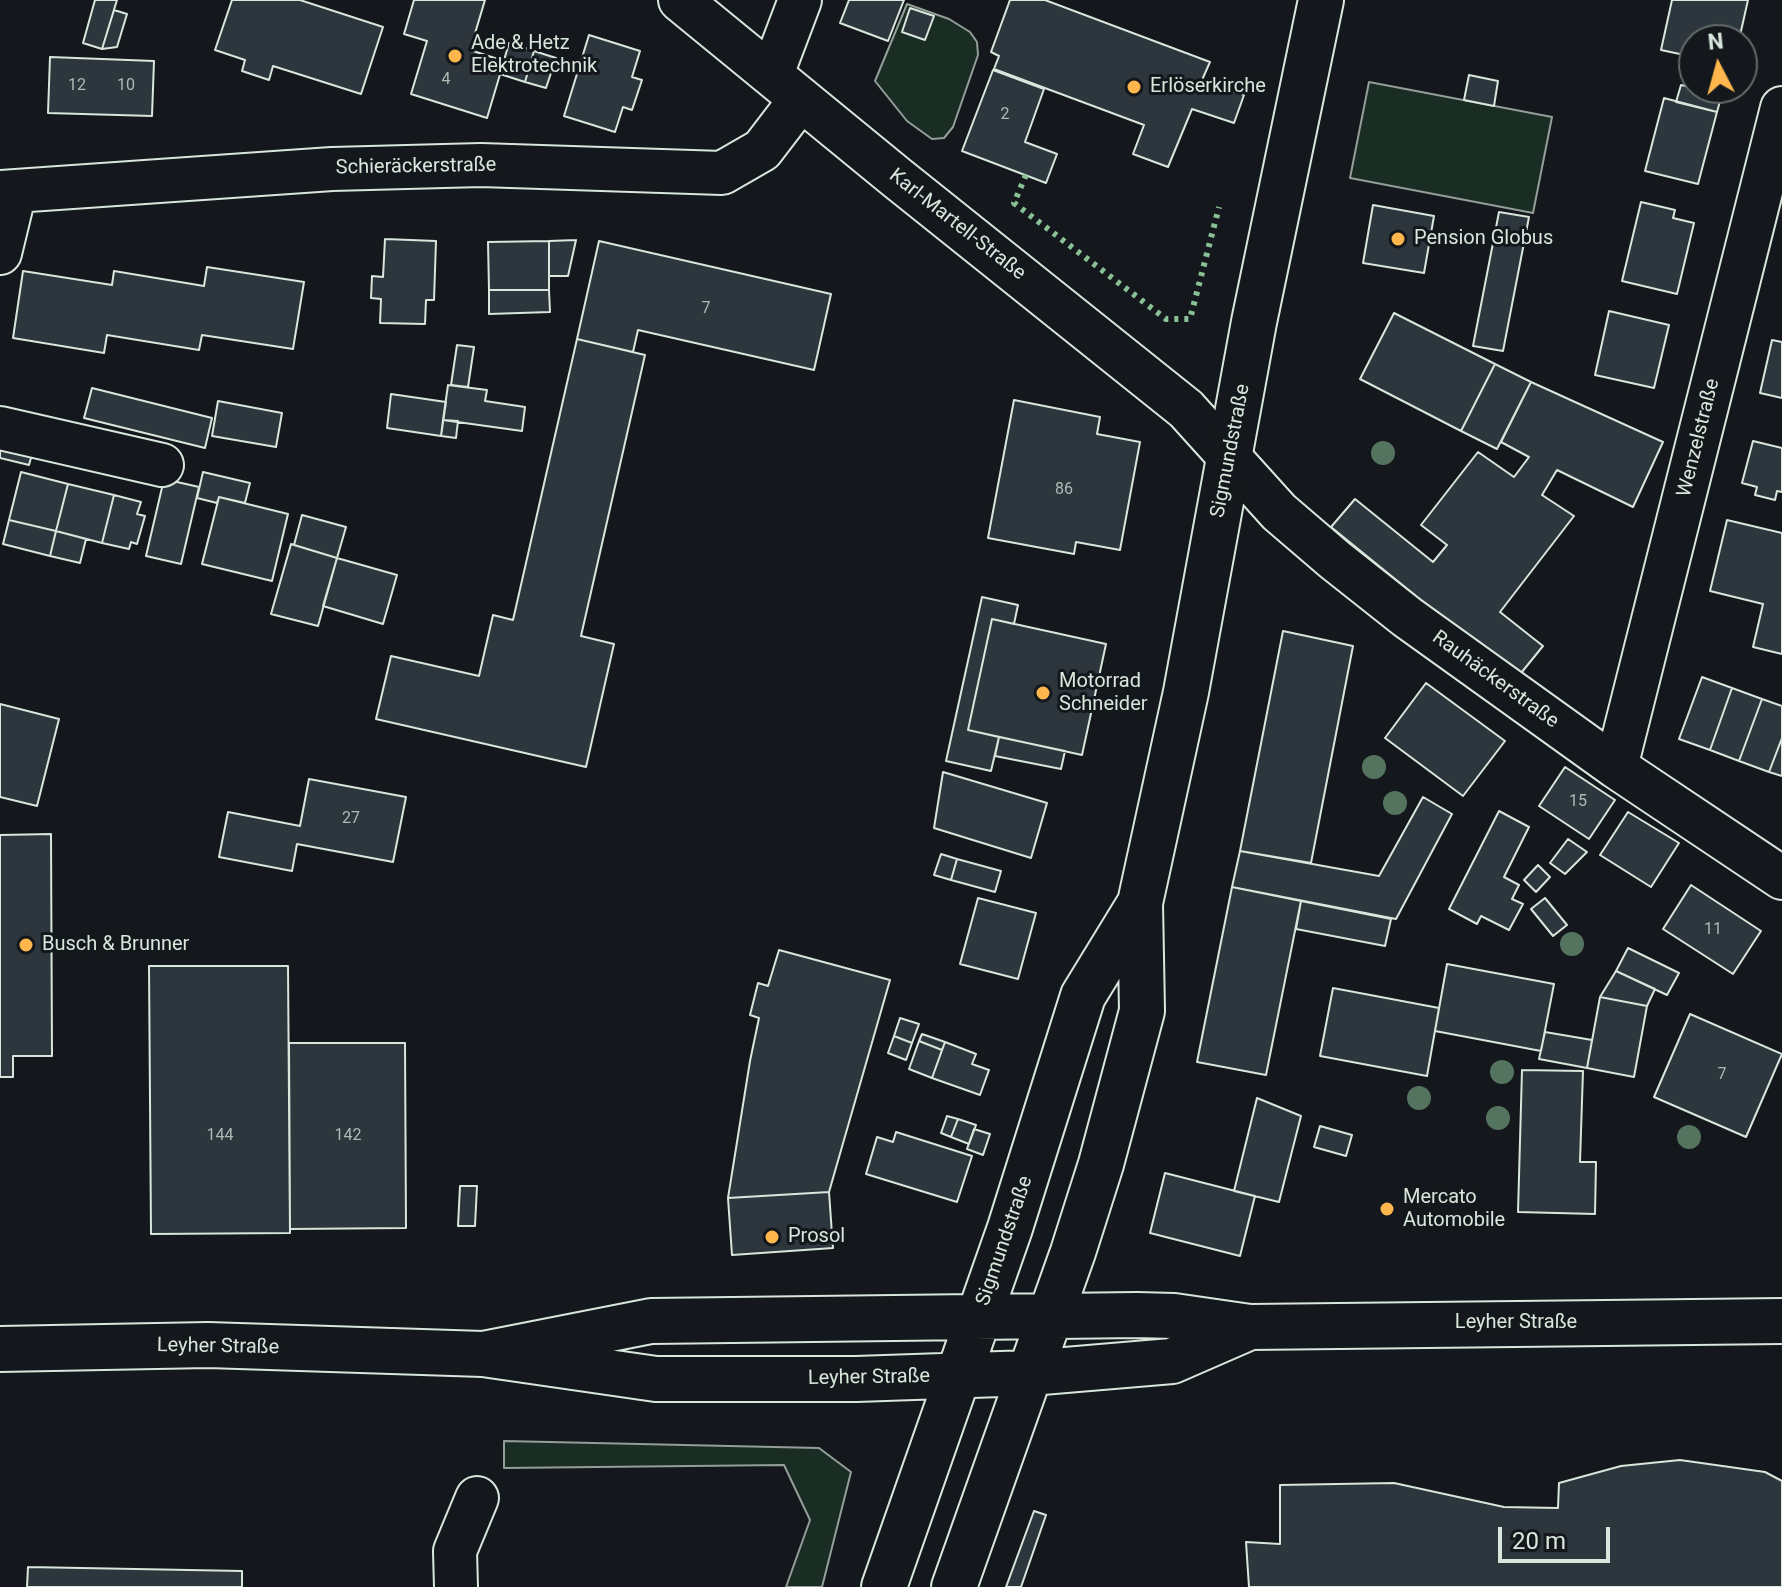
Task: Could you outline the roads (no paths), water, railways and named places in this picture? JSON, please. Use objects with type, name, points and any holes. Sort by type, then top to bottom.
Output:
[{"type":"main road","name":"Sigmundstraße","points":[[954,1587],[1101,1164],[1142,1011],[1140,903],[1186,692],[1254,322],[1321,0]]},
{"type":"main road","name":"Sigmundstraße","points":[[884,1587],[1036,1151],[1083,996],[1140,903]]},
{"type":"main road","name":"Leyher Straße","points":[[483,1354],[651,1321],[1174,1316],[1250,1327],[1782,1321]]},
{"type":"main road","name":"Leyher Straße","points":[[0,1349],[208,1345],[483,1354],[656,1379],[957,1377],[1172,1361],[1250,1327]]},
{"type":"street","name":"Karl-Martell-Straße","points":[[680,0],[1148,376],[1186,409],[1230,456]]},
{"type":"street","name":"Schieräckerstraße","points":[[8,192],[332,169],[481,165],[722,173],[762,150],[787,86],[800,0]]},
{"type":"street","name":"Wenzelstraße","points":[[1616,767],[1782,108]]},
{"type":"street","points":[[0,253],[8,192]]},
{"type":"street","points":[[0,428],[162,465]]},
{"type":"street","name":"Rauhäckerstraße","points":[[1230,456],[1279,512],[1407,617],[1616,767],[1782,878]]},
{"type":"street","points":[[456,1587],[455,1551],[477,1498]]},
{"type":"place","name":"Ade & Hetz Elektrotechnik","points":[[455,56]]},
{"type":"place","name":"Erlöserkirche","points":[[1134,87]]},
{"type":"place","name":"Pension Globus","points":[[1398,239]]},
{"type":"place","name":"Motorrad Schneider","points":[[1043,693]]},
{"type":"place","name":"Busch & Brunner","points":[[26,945]]},
{"type":"place","name":"Mercato Automobile","points":[[1387,1209]]},
{"type":"place","name":"Prosol","points":[[772,1237]]}]
